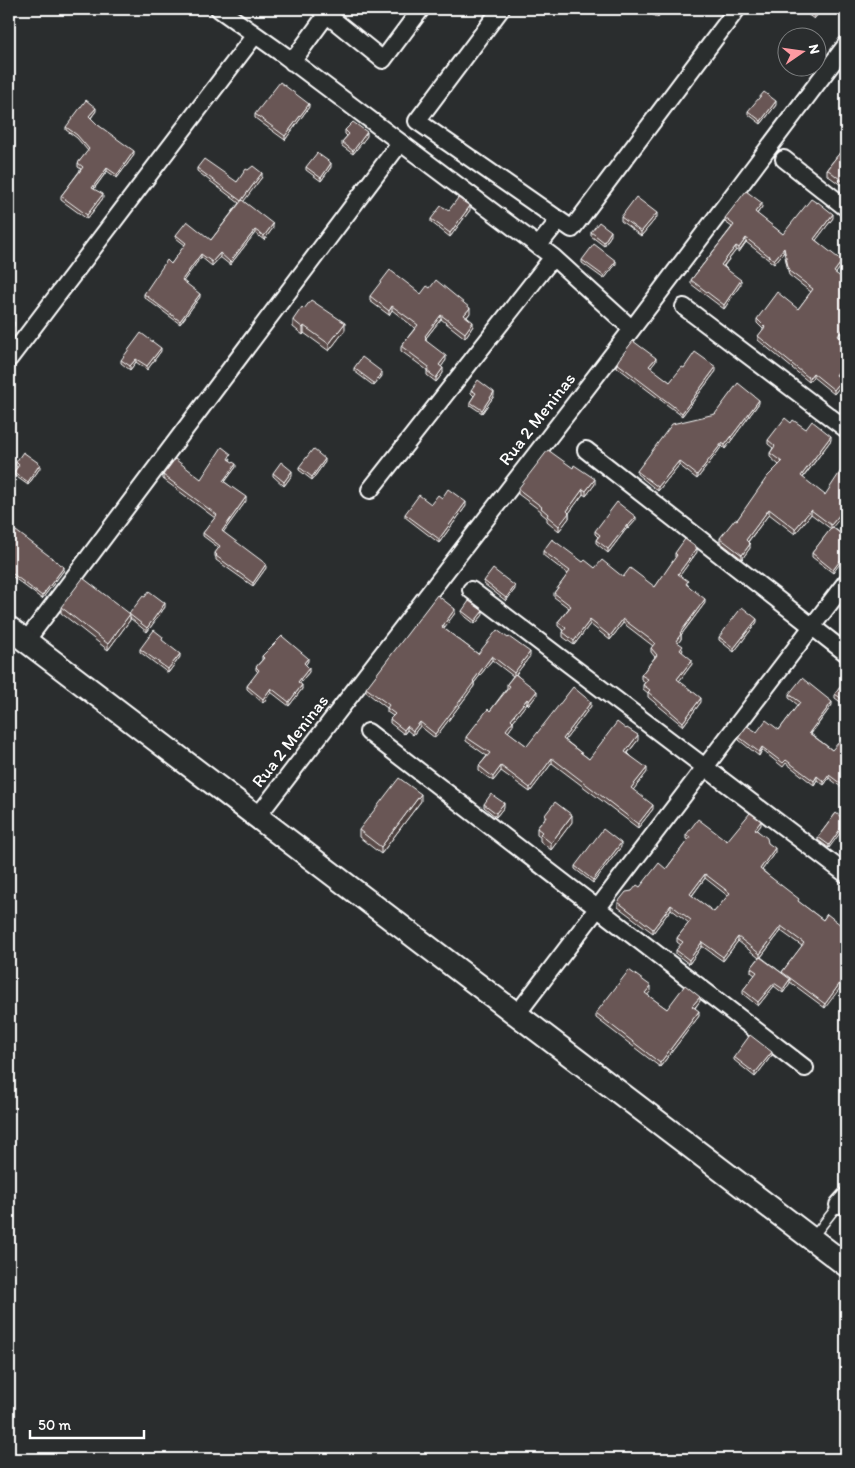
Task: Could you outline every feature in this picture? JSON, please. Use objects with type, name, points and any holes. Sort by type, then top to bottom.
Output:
[{"type":"main road","points":[[17,635],[846,1265]]},
{"type":"street","points":[[219,9],[553,257],[632,329]]},
{"type":"street","points":[[292,62],[323,11],[383,60],[420,9]]},
{"type":"street","points":[[501,9],[416,121],[572,229],[737,9]]},
{"type":"street","points":[[9,360],[255,34]]},
{"type":"street","name":"Rua 2 Meninas","points":[[257,817],[632,329],[846,45]]},
{"type":"street","points":[[17,635],[400,143]]},
{"type":"street","points":[[784,159],[846,208]]},
{"type":"street","points":[[538,246],[558,220]]},
{"type":"street","points":[[370,490],[553,257]]},
{"type":"street","points":[[684,307],[846,429]]},
{"type":"street","points":[[586,450],[846,653]]},
{"type":"street","points":[[517,1014],[846,582]]},
{"type":"street","points":[[472,590],[846,874]]},
{"type":"street","points":[[368,732],[805,1068]]},
{"type":"lane","points":[[812,1239],[842,1201]]},
{"type":"building","points":[[650,9],[662,9],[657,15]]},
{"type":"building","points":[[804,9],[819,9],[814,16]]},
{"type":"building","points":[[280,82],[309,104],[285,136],[255,114]]},
{"type":"building","points":[[764,92],[776,101],[761,121],[748,111]]},
{"type":"building","points":[[86,100],[96,108],[89,116],[98,125],[134,151],[117,175],[107,168],[92,188],[103,194],[87,215],[61,196],[83,167],[78,163],[89,149],[77,135],[66,127]]},
{"type":"building","points":[[353,122],[367,132],[353,151],[342,142],[349,134],[345,130]]},
{"type":"building","points":[[846,145],[846,181],[845,183],[827,169]]},
{"type":"building","points":[[317,153],[331,163],[321,178],[306,167]]},
{"type":"building","points":[[204,159],[237,182],[246,169],[248,170],[253,166],[262,173],[241,201],[197,168]]},
{"type":"building","points":[[746,191],[762,203],[755,212],[783,234],[811,199],[833,214],[814,239],[842,261],[834,272],[846,281],[846,325],[838,336],[846,341],[846,362],[836,375],[842,380],[834,390],[813,373],[809,378],[758,336],[765,327],[757,319],[777,292],[798,309],[813,289],[789,271],[784,248],[774,260],[746,238],[739,248],[736,246],[721,265],[741,280],[724,305],[691,280],[734,225],[725,218]]},
{"type":"building","points":[[636,197],[657,213],[641,232],[621,217]]},
{"type":"building","points":[[458,198],[470,206],[450,233],[431,219],[441,206],[449,210]]},
{"type":"building","points":[[242,200],[273,224],[264,236],[255,230],[230,262],[220,253],[212,262],[201,254],[182,280],[200,294],[180,321],[144,294],[167,260],[171,264],[186,243],[176,235],[187,221],[211,240]]},
{"type":"building","points":[[599,222],[611,231],[604,242],[591,232]]},
{"type":"building","points":[[594,244],[616,261],[604,276],[582,260]]},
{"type":"building","points":[[390,270],[421,294],[427,286],[430,288],[436,280],[470,308],[464,315],[473,322],[465,333],[441,315],[425,336],[425,340],[446,356],[439,365],[443,368],[436,378],[427,371],[429,367],[401,346],[418,325],[392,306],[389,311],[370,296]]},
{"type":"building","points":[[311,300],[345,323],[329,344],[293,320],[302,307],[304,309]]},
{"type":"building","points":[[9,318],[14,322],[9,329]]},
{"type":"building","points":[[141,333],[161,348],[147,366],[136,359],[130,366],[121,360]]},
{"type":"building","points":[[633,341],[656,358],[649,366],[670,382],[682,367],[684,368],[695,352],[716,367],[682,413],[617,363]]},
{"type":"building","points":[[362,357],[382,372],[374,383],[354,368]]},
{"type":"building","points":[[478,380],[494,392],[482,410],[470,402],[476,393],[471,390]]},
{"type":"building","points":[[738,383],[759,400],[725,445],[722,443],[697,475],[679,461],[658,487],[637,471],[672,424],[715,414]]},
{"type":"building","points":[[785,418],[791,423],[793,420],[806,429],[812,421],[831,436],[801,476],[825,495],[846,463],[846,507],[831,525],[811,510],[795,529],[769,509],[746,540],[750,544],[742,555],[720,538],[735,519],[737,520],[767,477],[782,462],[770,453],[775,446],[768,440]]},
{"type":"building","points":[[222,447],[231,454],[228,459],[236,464],[223,481],[246,497],[222,531],[266,564],[253,583],[216,556],[215,553],[220,546],[203,533],[217,515],[163,475],[175,459],[201,479]]},
{"type":"building","points":[[313,449],[325,459],[312,477],[299,467]]},
{"type":"building","points":[[548,450],[573,468],[574,465],[595,479],[586,491],[583,489],[559,526],[547,516],[548,514],[542,507],[518,489]]},
{"type":"building","points":[[23,452],[40,464],[28,482],[14,472],[19,465],[16,462]]},
{"type":"building","points":[[281,462],[292,471],[284,482],[273,473]]},
{"type":"building","points":[[448,489],[466,502],[439,539],[405,514],[419,495],[431,504],[438,495],[442,498]]},
{"type":"building","points":[[617,502],[636,517],[627,525],[608,549],[596,540],[600,535],[595,531]]},
{"type":"building","points":[[832,527],[846,538],[846,553],[833,570],[812,553]]},
{"type":"building","points":[[16,531],[64,567],[42,596],[9,571],[9,540]]},
{"type":"building","points":[[552,539],[583,562],[585,560],[595,568],[602,560],[623,577],[630,568],[655,587],[677,555],[675,553],[685,539],[697,548],[678,574],[688,581],[686,584],[705,599],[676,641],[683,646],[680,650],[692,660],[677,679],[701,698],[683,722],[648,692],[650,690],[643,685],[648,679],[641,675],[657,655],[651,648],[655,643],[623,619],[610,636],[590,620],[574,641],[563,632],[566,628],[558,622],[571,606],[554,593],[570,571],[543,551]]},
{"type":"building","points":[[493,569],[515,586],[506,598],[484,581]]},
{"type":"building","points":[[83,578],[130,614],[108,644],[61,607]]},
{"type":"building","points":[[149,591],[165,603],[147,628],[129,614]]},
{"type":"building","points":[[437,595],[455,609],[442,627],[478,654],[497,630],[530,652],[514,673],[492,656],[435,734],[420,722],[413,731],[407,726],[404,730],[390,719],[395,714],[387,708],[389,705],[366,688]]},
{"type":"building","points":[[469,601],[483,611],[475,621],[462,611]]},
{"type":"building","points":[[742,607],[757,619],[734,648],[719,637]]},
{"type":"building","points":[[154,630],[163,637],[162,640],[180,654],[168,669],[140,649]]},
{"type":"building","points":[[282,636],[308,658],[304,663],[309,668],[298,682],[302,685],[289,702],[271,688],[263,699],[247,686],[259,670],[256,667],[264,658],[262,656]]},
{"type":"building","points":[[515,674],[537,691],[529,701],[527,699],[511,719],[513,721],[506,730],[527,746],[573,687],[591,702],[563,739],[589,759],[617,722],[638,735],[625,752],[647,768],[631,788],[653,805],[638,824],[552,758],[530,788],[501,766],[493,777],[479,766],[490,753],[466,737],[488,709],[490,711],[510,686],[507,684]]},
{"type":"building","points":[[802,678],[832,702],[809,733],[832,750],[839,742],[846,747],[846,755],[840,763],[846,768],[845,787],[829,775],[824,782],[817,776],[814,781],[786,760],[783,763],[762,747],[759,752],[739,737],[747,726],[757,732],[766,720],[779,730],[800,702],[789,694]]},
{"type":"building","points":[[846,679],[846,702],[835,694]]},
{"type":"building","points":[[399,778],[421,794],[381,847],[359,830]]},
{"type":"building","points":[[491,794],[504,803],[496,813],[484,804]]},
{"type":"building","points":[[555,802],[572,815],[551,843],[540,834],[542,832],[537,828]]},
{"type":"building","points":[[750,813],[761,821],[755,829],[767,838],[768,843],[775,848],[760,869],[823,920],[827,914],[846,929],[846,975],[825,1004],[782,972],[804,943],[781,926],[760,954],[738,937],[723,957],[702,942],[689,960],[676,950],[683,942],[677,938],[691,920],[671,905],[653,929],[618,902],[626,892],[632,891],[637,885],[640,887],[659,863],[666,869],[690,837],[686,835],[698,819],[727,841]],"holes":[[[705,874],[730,893],[714,912],[690,894]]]},
{"type":"building","points":[[836,813],[846,821],[829,845],[818,837]]},
{"type":"building","points":[[603,829],[621,843],[593,880],[575,866]]},
{"type":"building","points":[[760,957],[790,979],[783,989],[774,983],[758,1002],[743,990],[757,972],[751,968]]},
{"type":"building","points":[[629,970],[651,986],[645,993],[667,1009],[685,985],[700,997],[692,1006],[699,1011],[660,1063],[596,1013]]},
{"type":"building","points":[[750,1035],[772,1052],[755,1073],[734,1057]]}]
